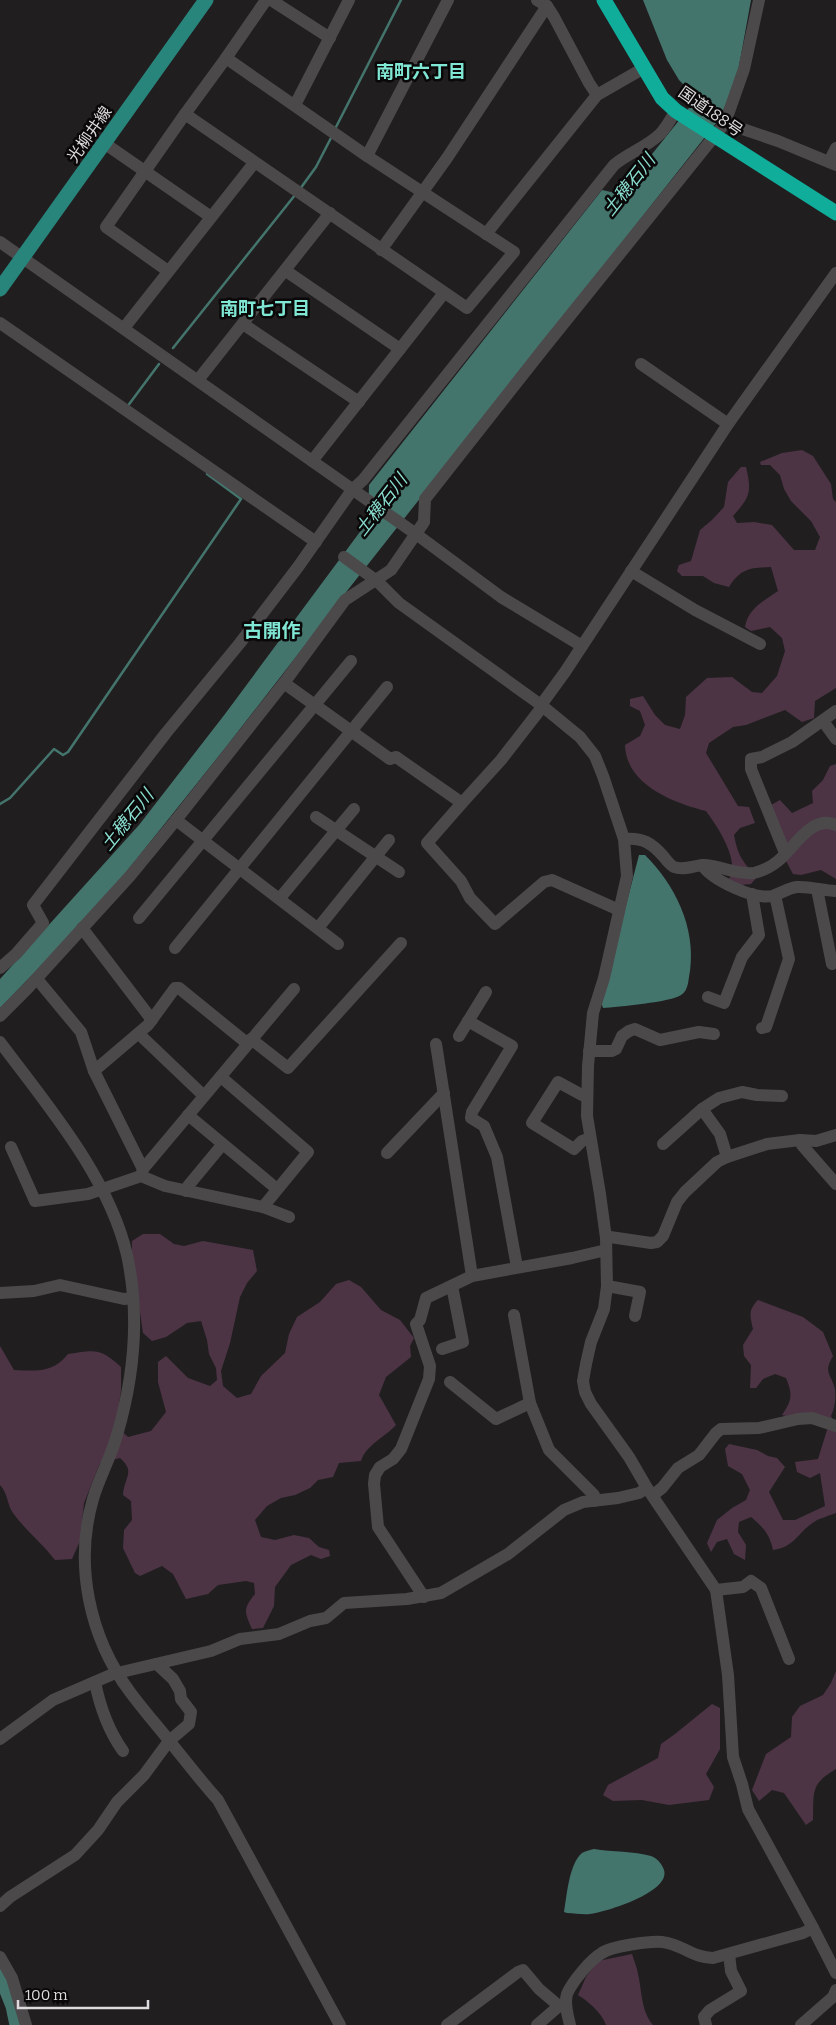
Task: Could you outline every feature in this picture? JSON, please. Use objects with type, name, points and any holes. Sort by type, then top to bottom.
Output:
[{"type":"highway","name":"国道188号","points":[[604,0],[662,98],[678,112],[836,213]]},
{"type":"main road","name":"光柳井線","points":[[0,289],[206,0]]},
{"type":"street","points":[[168,271],[106,227],[266,0]]},
{"type":"street","points":[[271,0],[330,38]]},
{"type":"street","points":[[295,106],[349,0]]},
{"type":"street","points":[[367,156],[448,0]]},
{"type":"street","points":[[0,1016],[130,876],[284,683],[345,600],[377,581],[391,570],[424,522],[425,500],[713,135],[725,123],[744,69],[759,0]]},
{"type":"street","points":[[381,250],[457,143],[542,3],[598,95]]},
{"type":"street","points":[[185,114],[467,308],[514,252],[367,156],[226,58]]},
{"type":"street","points":[[486,234],[598,95],[644,68]]},
{"type":"street","points":[[0,968],[16,954],[43,923],[33,905],[166,733],[240,643],[316,542],[352,490],[363,480],[614,164],[661,133],[678,112]]},
{"type":"street","points":[[725,123],[833,164],[836,148]]},
{"type":"street","points":[[104,143],[211,217]]},
{"type":"street","points":[[124,328],[254,163]]},
{"type":"street","points":[[198,380],[330,213]]},
{"type":"street","points":[[0,242],[416,534],[501,598],[582,646]]},
{"type":"street","points":[[286,271],[400,349]]},
{"type":"street","points":[[620,910],[552,880],[544,882],[494,924],[470,898],[461,881],[427,842],[501,760],[539,711],[541,705],[728,424],[836,273]]},
{"type":"street","points":[[312,461],[444,293]]},
{"type":"street","points":[[0,323],[316,542]]},
{"type":"street","points":[[243,324],[359,402]]},
{"type":"street","points":[[641,364],[728,424]]},
{"type":"street","points":[[344,557],[377,581],[399,603],[541,705],[586,743],[595,756],[603,776],[624,839],[627,876],[594,1013],[590,1051],[587,1116],[606,1244],[607,1286],[604,1309],[591,1342],[586,1364],[583,1381],[584,1392],[716,1590],[728,1675],[733,1756],[748,1809],[836,1973]]},
{"type":"street","points":[[631,571],[695,610],[760,644]]},
{"type":"street","points":[[139,918],[351,661]]},
{"type":"street","points":[[284,683],[390,759],[396,757],[462,803]]},
{"type":"street","points":[[175,948],[352,733],[387,687]]},
{"type":"street","points":[[785,853],[750,769],[751,759],[762,757],[792,742],[823,722],[836,710]]},
{"type":"street","points":[[823,722],[836,739]]},
{"type":"street","points":[[280,898],[354,809]]},
{"type":"street","points":[[316,817],[399,872]]},
{"type":"street","points":[[176,820],[240,867],[338,944]]},
{"type":"street","points":[[624,839],[636,838],[647,841],[670,865],[676,868],[702,865],[733,872],[753,873],[774,864],[812,828],[826,822],[836,825]]},
{"type":"street","points":[[318,928],[389,840]]},
{"type":"street","points":[[702,865],[710,874],[726,884],[766,897],[796,887],[836,891]]},
{"type":"street","points":[[817,890],[832,964]]},
{"type":"street","points":[[708,997],[724,1003],[742,957],[759,935],[752,894]]},
{"type":"street","points":[[762,1028],[766,1027],[789,959],[775,895]]},
{"type":"street","points":[[82,928],[152,1020]]},
{"type":"street","points":[[94,1071],[139,1034],[152,1020],[175,988],[180,988],[288,1068],[402,943]]},
{"type":"street","points":[[36,979],[81,1032],[94,1071],[142,1173],[165,1186],[263,1207],[289,1217]]},
{"type":"street","points":[[11,1146],[35,1201],[88,1194],[142,1173],[294,989]]},
{"type":"street","points":[[459,1036],[486,992]]},
{"type":"street","points":[[468,1021],[512,1046],[472,1112],[471,1118],[484,1126],[497,1157],[517,1267]]},
{"type":"street","points":[[590,1051],[612,1051],[616,1049],[622,1036],[628,1031],[635,1029],[660,1040],[699,1032],[714,1034]]},
{"type":"street","points":[[139,1034],[204,1096]]},
{"type":"street","points":[[0,1042],[91,1168],[102,1190],[126,1254],[132,1298],[134,1339],[132,1367],[117,1434],[87,1522],[84,1550],[84,1572],[95,1621],[110,1659],[129,1690],[218,1800],[229,1818],[274,1906],[340,2025]]},
{"type":"street","points":[[436,1044],[472,1276]]},
{"type":"street","points":[[221,1077],[308,1152],[263,1207]]},
{"type":"street","points":[[587,1094],[582,1094],[558,1082],[532,1123],[574,1149],[582,1141],[590,1138]]},
{"type":"street","points":[[663,1144],[702,1109],[719,1098],[742,1092],[782,1096]]},
{"type":"street","points":[[387,1153],[444,1093]]},
{"type":"street","points":[[702,1109],[720,1134],[727,1157]]},
{"type":"street","points":[[188,1115],[277,1189]]},
{"type":"street","points":[[424,1597],[378,1527],[374,1474],[393,1459],[401,1449],[428,1379],[430,1366],[416,1324],[420,1320],[426,1298],[472,1276],[572,1258],[606,1244],[610,1238],[651,1243],[657,1242],[663,1236],[673,1210],[685,1192],[717,1162],[767,1144],[800,1140],[816,1141],[836,1135]]},
{"type":"street","points":[[800,1140],[802,1146],[836,1184]]},
{"type":"street","points":[[186,1191],[222,1145]]},
{"type":"street","points":[[0,1293],[34,1291],[60,1285],[124,1299],[132,1298]]},
{"type":"street","points":[[442,1349],[463,1342],[452,1286]]},
{"type":"street","points":[[607,1286],[640,1292],[635,1316]]},
{"type":"street","points":[[514,1315],[530,1403],[548,1450],[594,1495],[594,1501]]},
{"type":"street","points":[[450,1382],[496,1418],[530,1403]]},
{"type":"street","points":[[0,1738],[53,1700],[118,1673],[210,1651],[240,1639],[285,1632],[310,1621],[326,1618],[344,1603],[424,1597],[441,1593],[508,1554],[564,1510],[576,1504],[618,1498],[662,1488],[678,1468],[698,1454],[721,1429],[759,1428],[798,1419],[812,1418],[836,1426]]},
{"type":"street","points":[[716,1590],[743,1587],[751,1581],[761,1588],[789,1659]]},
{"type":"street","points":[[0,1906],[10,1897],[75,1855],[98,1830],[117,1802],[144,1775],[169,1741],[189,1724],[192,1712],[181,1699],[180,1691],[173,1679],[156,1664]]},
{"type":"street","points":[[95,1682],[99,1704],[114,1739],[123,1751]]},
{"type":"street","points":[[537,2025],[563,2006],[581,1973],[602,1952],[611,1949],[663,1942],[675,1945],[702,1958],[728,1954],[803,1933],[813,1928]]},
{"type":"street","points":[[706,2025],[704,2017],[710,2010],[740,1991],[731,1971],[728,1954]]},
{"type":"street","points":[[0,1957],[12,1978],[26,2025]]},
{"type":"street","points":[[450,2024],[523,1970],[540,1989],[563,2006],[570,2025]]},
{"type":"street","points":[[800,2025],[833,1997],[836,1990]]},
{"type":"shaded area","points":[[802,450],[813,456],[831,484],[833,499],[836,502],[836,688],[815,701],[814,718],[802,722],[785,710],[746,725],[733,727],[709,743],[706,753],[738,806],[749,807],[755,823],[740,828],[734,835],[741,858],[757,877],[751,884],[740,885],[729,879],[732,872],[730,854],[716,825],[706,811],[680,803],[654,790],[634,771],[627,759],[625,745],[640,736],[645,725],[640,711],[630,706],[630,699],[643,696],[655,715],[665,725],[680,729],[685,715],[686,697],[707,678],[732,677],[752,692],[762,693],[777,676],[785,651],[782,638],[770,627],[751,631],[745,627],[753,610],[778,591],[771,567],[747,570],[738,576],[729,587],[714,583],[703,576],[682,576],[677,571],[679,565],[691,561],[700,530],[724,507],[728,482],[741,467],[746,467],[749,488],[746,499],[733,516],[737,523],[754,522],[772,525],[794,550],[815,550],[820,537],[811,521],[791,501],[784,489],[780,475],[770,465],[761,465],[760,462],[782,453]]},
{"type":"shaded area","points":[[836,764],[836,879],[821,870],[801,875],[793,874],[785,859],[771,805],[780,800],[792,813],[813,803],[812,791],[823,780],[830,766]]},
{"type":"shaded area","points":[[143,1234],[160,1234],[174,1244],[184,1246],[203,1241],[253,1250],[257,1271],[247,1283],[240,1297],[230,1343],[221,1371],[223,1386],[237,1398],[251,1394],[261,1376],[285,1353],[289,1334],[297,1317],[320,1302],[336,1284],[349,1280],[361,1287],[381,1310],[400,1320],[414,1338],[410,1346],[411,1357],[386,1377],[379,1395],[396,1425],[367,1450],[361,1461],[339,1463],[333,1477],[318,1480],[310,1488],[295,1495],[281,1498],[267,1506],[255,1520],[261,1537],[275,1540],[294,1535],[309,1538],[319,1547],[329,1550],[330,1556],[321,1559],[311,1555],[291,1565],[275,1587],[274,1606],[263,1628],[252,1629],[246,1614],[248,1603],[255,1594],[254,1583],[246,1581],[218,1585],[208,1594],[186,1599],[173,1574],[162,1566],[140,1576],[135,1573],[123,1548],[124,1530],[132,1520],[131,1501],[123,1495],[128,1471],[125,1463],[120,1458],[100,1463],[84,1503],[80,1541],[72,1559],[55,1560],[13,1513],[5,1492],[0,1485],[0,1346],[14,1370],[44,1370],[56,1365],[68,1354],[92,1351],[108,1356],[121,1367],[121,1390],[116,1426],[128,1437],[151,1431],[166,1412],[158,1382],[158,1362],[166,1356],[188,1378],[210,1386],[217,1380],[216,1368],[209,1354],[201,1321],[187,1323],[166,1337],[152,1341],[143,1333],[132,1256],[132,1241]]},
{"type":"shaded area","points":[[758,1300],[803,1317],[823,1332],[833,1356],[828,1370],[835,1389],[835,1400],[831,1416],[836,1426],[836,1513],[816,1521],[808,1526],[791,1543],[773,1550],[765,1532],[751,1517],[739,1522],[738,1532],[746,1545],[745,1560],[734,1554],[727,1539],[717,1542],[711,1552],[707,1543],[717,1520],[746,1500],[750,1490],[742,1474],[728,1466],[725,1449],[729,1444],[757,1450],[777,1458],[785,1467],[769,1492],[783,1520],[795,1520],[825,1506],[820,1473],[810,1478],[797,1472],[795,1462],[818,1459],[828,1427],[782,1415],[790,1397],[790,1389],[786,1378],[775,1374],[763,1379],[756,1388],[750,1388],[751,1365],[744,1356],[743,1345],[753,1329],[751,1313]]},
{"type":"shaded area","points":[[836,1671],[836,1769],[818,1784],[814,1796],[813,1820],[806,1825],[784,1793],[772,1790],[759,1801],[752,1790],[766,1754],[791,1737],[792,1717],[800,1706],[823,1695]]},
{"type":"shaded area","points":[[712,1704],[720,1708],[720,1749],[706,1774],[714,1787],[709,1800],[669,1805],[642,1800],[613,1801],[603,1795],[608,1785],[658,1758],[661,1744]]},
{"type":"shaded area","points":[[632,1954],[638,1971],[646,2014],[653,2025],[606,2025],[594,2008],[578,1995],[586,1977],[598,1961]]},
{"type":"water","points":[[643,0],[751,0],[737,77],[720,118],[123,876],[70,936],[0,1008],[0,979],[139,825],[225,714],[368,521],[369,485],[602,190],[620,194],[697,98],[679,80],[667,60]]},
{"type":"water","points":[[639,855],[645,855],[656,867],[674,893],[681,908],[690,939],[691,955],[688,984],[684,993],[676,998],[644,1004],[603,1008],[601,1002]]},
{"type":"water","points":[[594,1849],[651,1856],[662,1866],[664,1870],[663,1878],[658,1886],[648,1893],[622,1905],[590,1914],[564,1912],[569,1880],[574,1864],[582,1853]]},
{"type":"waterway","points":[[335,129],[401,0]]},
{"type":"waterway","points":[[300,189],[316,167],[332,136]]},
{"type":"waterway","points":[[173,348],[295,195]]},
{"type":"waterway","points":[[127,407],[159,364]]},
{"type":"waterway","points":[[0,804],[10,798],[54,749],[63,755],[68,752],[241,499],[207,474]]},
{"type":"waterway","name":"土穂石川","points":[[0,1973],[13,2006],[17,2025]]},
{"type":"district","name":"南町六丁目","points":[[421,72]]},
{"type":"district","name":"南町七丁目","points":[[265,309]]},
{"type":"district","name":"古開作","points":[[272,630]]}]
